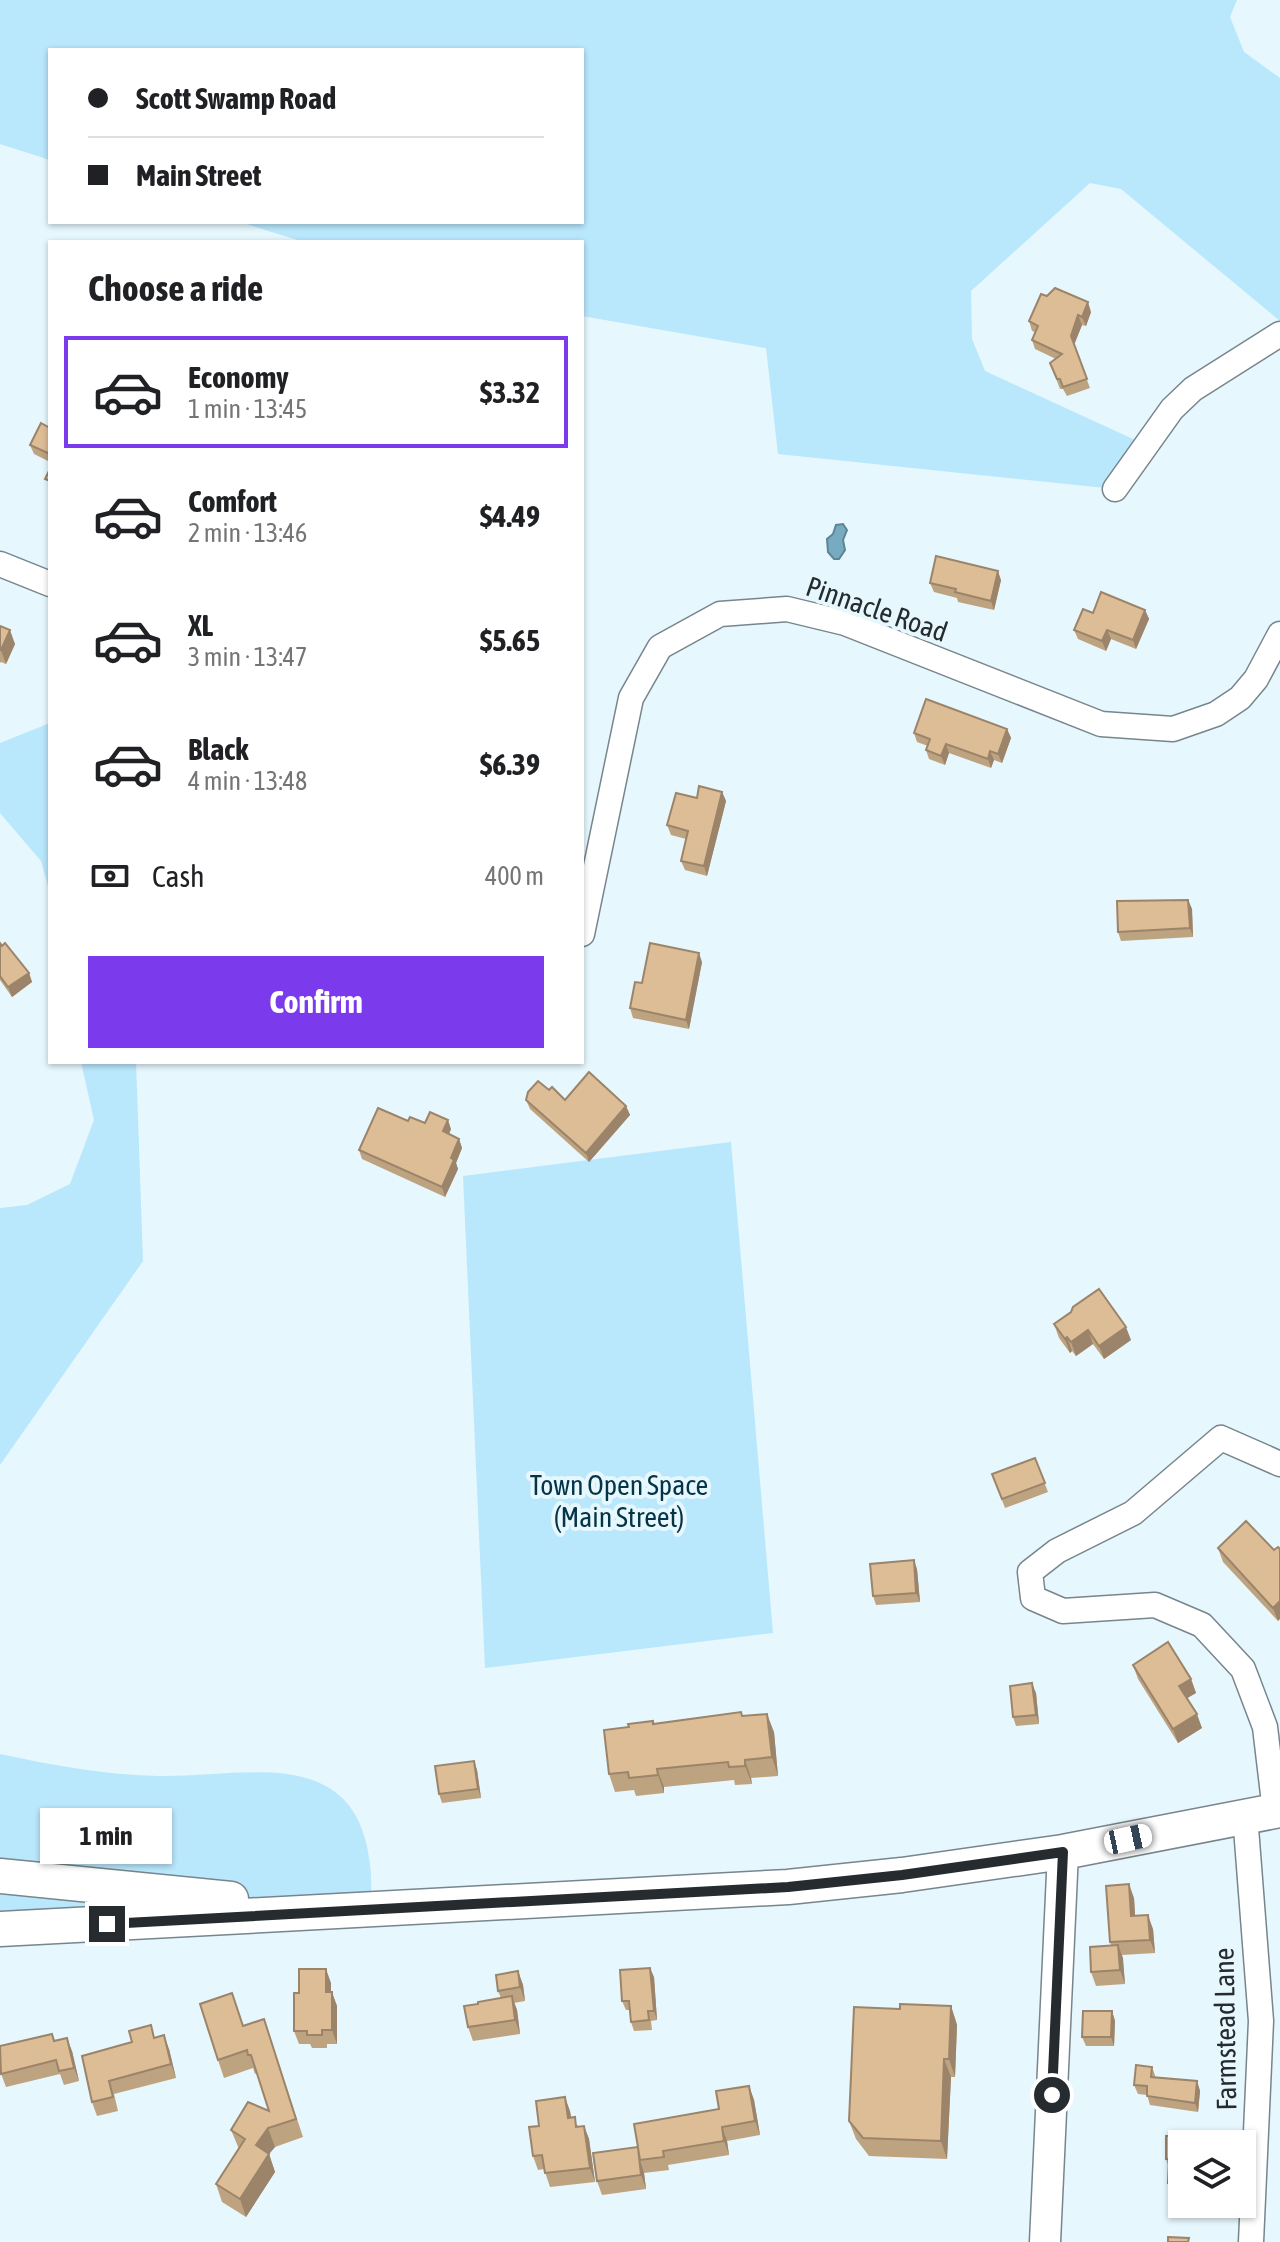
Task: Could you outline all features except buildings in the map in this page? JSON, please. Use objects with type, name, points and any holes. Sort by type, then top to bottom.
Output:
[{"type":"highway","points":[[0,1929],[788,1887],[902,1875],[1063,1852],[1267,1812]]},
{"type":"highway","points":[[0,1876],[206,1898],[371,1908]]},
{"type":"main road","points":[[1045,2242],[1063,1852]]},
{"type":"street","points":[[1115,489],[1172,409],[1193,389],[1280,334]]},
{"type":"street","points":[[0,564],[48,583]]},
{"type":"street","name":"Pinnacle Road","points":[[584,924],[631,698],[660,647],[720,614],[787,609],[845,623],[1101,724],[1173,729],[1216,714],[1240,698],[1256,679],[1280,634]]},
{"type":"street","name":"Farmstead Lane","points":[[1251,2242],[1267,1812],[1265,1727],[1243,1669],[1202,1625],[1155,1605],[1063,1611],[1033,1598],[1030,1572],[1057,1551],[1133,1513],[1221,1438],[1280,1464]]},
{"type":"green space","points":[[0,0],[1237,0],[1230,17],[1244,52],[1280,78],[1280,321],[1121,189],[1090,183],[971,291],[972,339],[985,371],[1146,445],[1115,489],[778,454],[766,348],[584,316],[584,240],[298,240],[246,224],[584,224],[584,48],[48,48],[48,159],[0,144]]},
{"type":"green space","points":[[48,724],[48,886],[41,861],[0,813],[0,743]]},
{"type":"green space","points":[[81,1064],[136,1064],[143,1261],[0,1465],[0,1208],[27,1205],[70,1184],[94,1120]]},
{"type":"green space","name":"Town Open Space (Main Street)","points":[[731,1142],[773,1633],[485,1668],[463,1176]]},
{"type":"green space","points":[[0,1754],[119,1774],[158,1776],[259,1772],[291,1775],[320,1783],[343,1799],[361,1826],[370,1865],[371,1908],[0,1929]]},
{"type":"shaded area","points":[[843,524],[847,530],[843,540],[845,550],[839,559],[834,559],[828,552],[827,539],[836,525]]},
{"type":"route","points":[[107,1924],[788,1887],[902,1875],[1063,1852],[1052,2095]]}]
